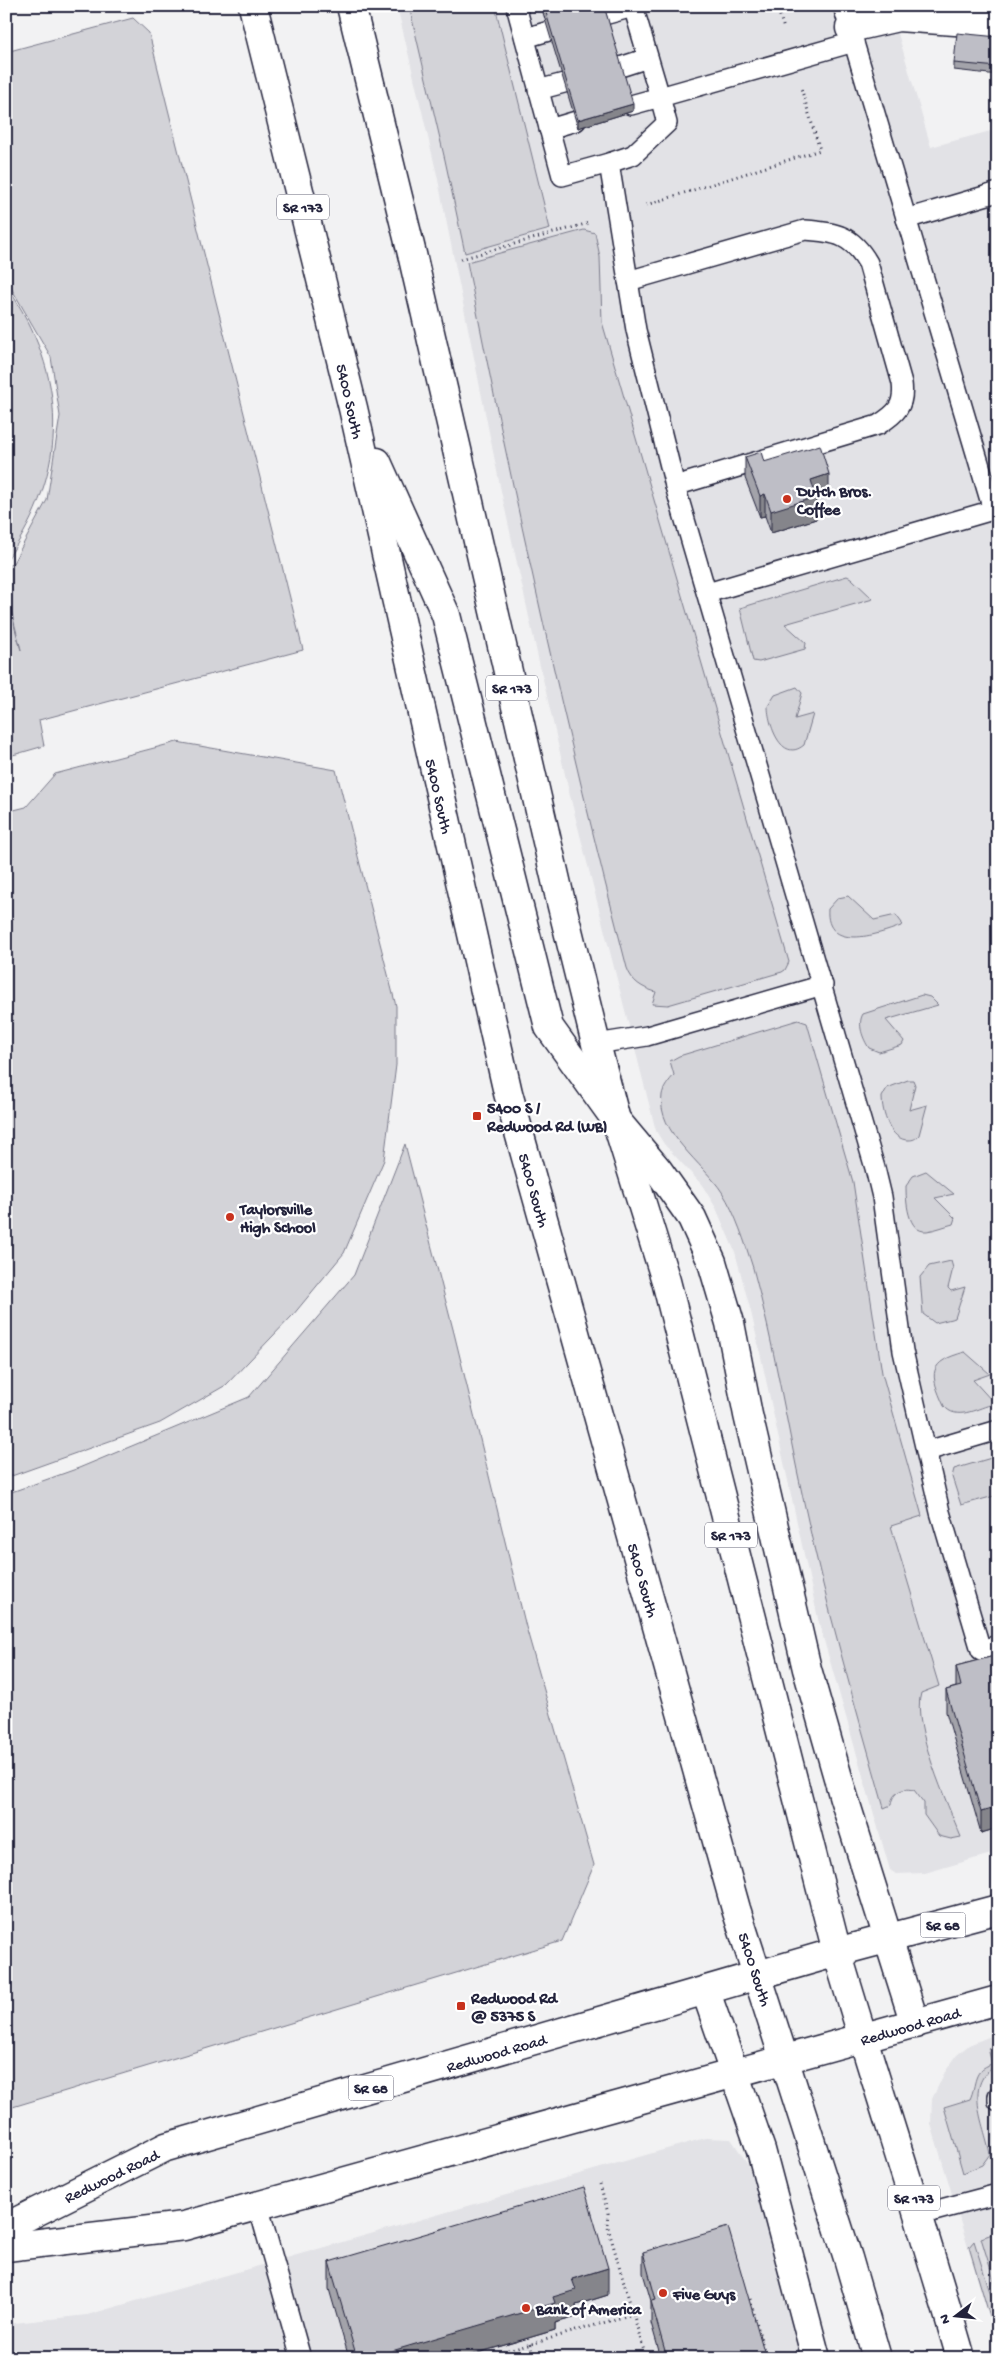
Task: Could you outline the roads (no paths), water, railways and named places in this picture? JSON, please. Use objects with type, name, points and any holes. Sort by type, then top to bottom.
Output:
[{"type":"main road","name":"5400 South","points":[[253,6],[353,408],[508,1093],[724,1865],[848,2258],[877,2358]]},
{"type":"main road","name":"SR 173","points":[[352,6],[412,254],[558,888],[596,1044],[616,1120],[666,1281],[837,1952],[862,2039],[920,2215],[961,2358]]},
{"type":"main road","points":[[849,26],[898,17],[998,24]]},
{"type":"main road","points":[[353,408],[446,615],[549,1027],[616,1120],[658,1170],[692,1218],[712,1262],[730,1322],[748,1415],[807,1669],[843,1795],[915,2024]]},
{"type":"main road","name":"Redwood Road","points":[[6,2227],[166,2148],[706,1992],[837,1952],[889,1940],[998,1910]]},
{"type":"main road","points":[[706,1992],[761,2150],[816,2358]]},
{"type":"main road","name":"Redwood Road","points":[[6,2247],[184,2226],[998,2000]]},
{"type":"lane","points":[[516,6],[562,176],[633,155],[667,123],[633,7],[604,15]]},
{"type":"lane","points":[[631,105],[660,97],[849,26],[993,510],[707,593]]},
{"type":"lane","points":[[524,38],[549,31]]},
{"type":"lane","points":[[620,67],[648,58]]},
{"type":"lane","points":[[538,90],[564,82]]},
{"type":"lane","points":[[548,128],[576,121]]},
{"type":"lane","points":[[609,163],[646,377],[675,486],[823,985],[882,1197],[903,1351],[940,1512],[980,1650],[998,1646]]},
{"type":"lane","points":[[906,219],[998,192]]},
{"type":"lane","points":[[628,281],[805,230],[828,231],[845,237],[859,248],[868,264],[902,383],[904,395],[899,408],[878,425],[675,486]]},
{"type":"lane","points":[[596,1044],[647,1036],[823,985]]},
{"type":"lane","points":[[927,1451],[998,1430]]},
{"type":"lane","points":[[998,2096],[998,2101]]},
{"type":"lane","points":[[920,2215],[998,2194]]},
{"type":"lane","points":[[258,2205],[301,2358]]},
{"type":"place","name":"Dutch Bros. Coffee","points":[[787,499]]},
{"type":"place","name":"5400 S / Redwood Rd (WB)","points":[[477,1116]]},
{"type":"place","name":"Taylorsville High School","points":[[230,1217]]},
{"type":"place","name":"Redwood Rd @ 5375 S","points":[[461,2006]]},
{"type":"place","name":"Five Guys","points":[[663,2293]]},
{"type":"place","name":"Bank of America","points":[[526,2308]]}]
